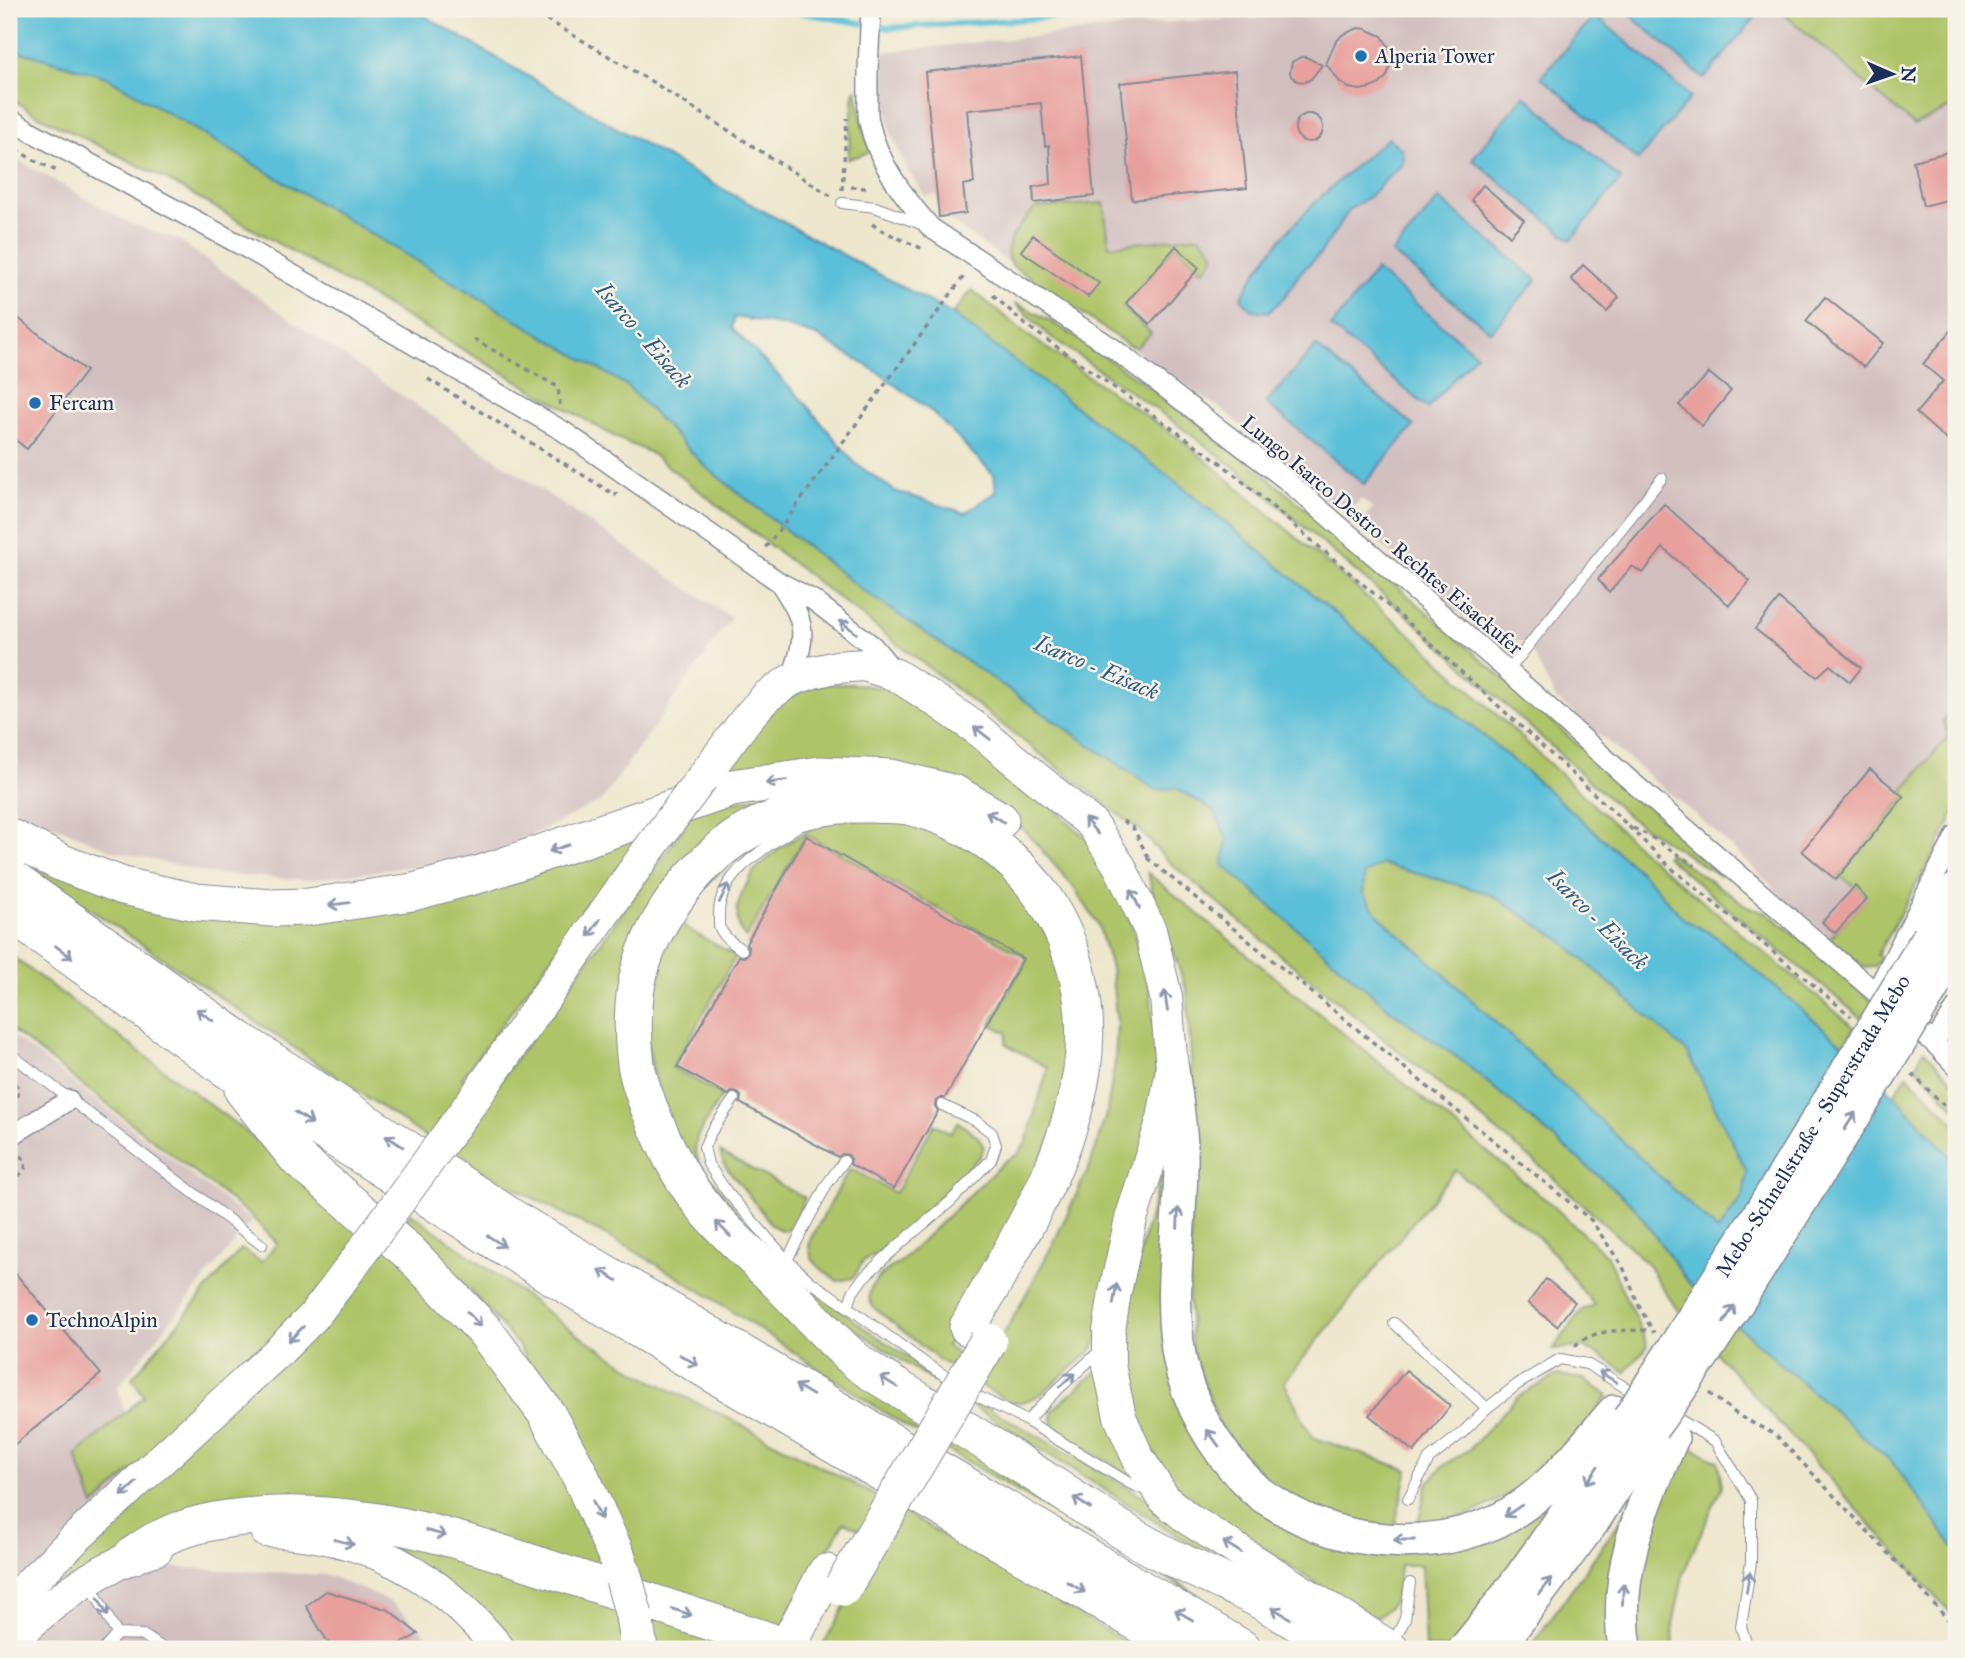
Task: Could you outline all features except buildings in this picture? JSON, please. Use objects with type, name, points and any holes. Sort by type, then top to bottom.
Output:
[{"type":"highway","points":[[9,837],[62,863],[123,886],[196,902],[271,908],[308,907],[413,892],[484,873],[732,788],[820,775],[891,778],[955,794],[1004,822],[1075,902],[1097,953],[1108,1051],[1099,1104],[1082,1158],[1037,1250],[978,1334],[835,1580],[810,1649]]},
{"type":"highway","points":[[978,1334],[1020,1236],[1051,1173],[1070,1124],[1083,1068],[1084,1022],[1080,978],[1067,939],[1030,879],[1003,853],[974,832],[945,818],[909,806],[867,804],[794,812],[752,829],[717,853],[691,879],[667,909],[638,975],[634,1016],[636,1067],[657,1126],[686,1183],[719,1226],[857,1363],[1138,1540],[1258,1599],[1339,1649]]},
{"type":"highway","points":[[9,877],[238,1039],[520,1223],[1243,1649]]},
{"type":"highway","name":"Mebo-Schnellstraße - Superstrada Mebo","points":[[1681,1365],[1780,1182],[1956,890]]},
{"type":"highway","points":[[9,912],[225,1068],[505,1247],[666,1346],[1183,1649]]},
{"type":"highway","name":"Mebo-Schnellstraße - Superstrada Mebo","points":[[1681,1365],[1927,998],[1956,946]]},
{"type":"highway","points":[[225,1068],[297,1158],[410,1253],[484,1330],[546,1413],[580,1475],[612,1545],[624,1579],[637,1632]]},
{"type":"highway","points":[[1172,1069],[1181,1147],[1175,1323],[1184,1374],[1203,1425],[1231,1464],[1260,1494],[1293,1514],[1325,1529],[1393,1540],[1429,1540],[1472,1532],[1502,1518],[1537,1495],[1566,1468],[1645,1417],[1681,1365]]},
{"type":"highway","points":[[1465,1649],[1495,1638],[1593,1521],[1645,1417],[1681,1365]]},
{"type":"highway","points":[[1625,1649],[1623,1592],[1627,1561],[1642,1507],[1645,1417]]},
{"type":"highway","points":[[132,1556],[159,1539],[207,1522],[287,1514],[367,1518],[461,1541],[777,1645],[835,1580]]},
{"type":"main road","points":[[9,1603],[313,1317],[476,1096],[647,852],[766,697],[791,680],[814,672],[864,665],[896,675],[977,729],[1092,824],[1120,867],[1150,930],[1166,997],[1172,1069],[1163,1119],[1131,1220],[1115,1292],[1109,1341],[1109,1365],[1120,1417],[1138,1458],[1165,1500],[1190,1520],[1392,1649]]},
{"type":"main road","points":[[9,1643],[48,1608],[89,1580],[132,1556],[218,1534],[259,1531],[291,1532],[330,1538],[387,1557],[428,1581],[467,1613],[499,1649]]},
{"type":"street","name":"Lungo Isarco Destro - Rechtes Eisackufer","points":[[871,9],[868,120],[876,145],[897,186],[931,228],[1114,349],[1285,479],[1876,992],[1956,1066]]},
{"type":"street","points":[[9,118],[250,250],[563,430],[779,582],[813,600],[873,646],[896,675]]},
{"type":"street","points":[[779,582],[797,610],[802,631],[799,655],[791,680]]},
{"type":"street","points":[[1876,992],[1956,835]]},
{"type":"street","points":[[1934,1043],[1956,1008]]},
{"type":"street","points":[[10,1137],[69,1100]]},
{"type":"lane","points":[[842,203],[875,207],[931,228]]},
{"type":"lane","points":[[1508,671],[1662,478]]},
{"type":"lane","points":[[742,950],[727,938],[719,925],[719,904],[731,880],[750,860],[830,806]]},
{"type":"lane","points":[[9,1053],[262,1245]]},
{"type":"lane","points":[[734,1099],[710,1132],[704,1147],[708,1164],[727,1192],[787,1260],[811,1282],[925,1363],[1129,1483],[1165,1500]]},
{"type":"lane","points":[[848,1307],[853,1292],[863,1278],[950,1202],[991,1160],[996,1145],[992,1133],[976,1121],[942,1105]]},
{"type":"lane","points":[[787,1260],[827,1184],[844,1161]]},
{"type":"lane","points":[[1394,1324],[1487,1408]]},
{"type":"lane","points":[[1027,1421],[1109,1341]]},
{"type":"lane","points":[[1408,1499],[1429,1459],[1518,1384],[1560,1359],[1587,1364],[1645,1417],[1715,1441],[1751,1500],[1751,1562],[1741,1627],[1748,1649]]},
{"type":"lane","points":[[89,1580],[117,1634]]},
{"type":"lane","points":[[1392,1649],[1405,1619],[1410,1583]]},
{"type":"lane","points":[[103,1649],[117,1634],[143,1635],[164,1649]]},
{"type":"path","points":[[529,9],[654,83],[882,231],[935,256]]},
{"type":"path","points":[[842,203],[847,116]]},
{"type":"path","points":[[765,547],[960,283],[964,276],[955,269]]},
{"type":"path","points":[[984,289],[1026,325],[1221,463],[1263,498],[1406,621],[1669,866],[1855,1019]]},
{"type":"path","points":[[474,339],[558,387],[563,430]]},
{"type":"path","points":[[1137,852],[1319,996],[1591,1220],[1623,1267],[1652,1330],[1681,1365],[1739,1416],[1776,1435],[1897,1562],[1956,1629]]},
{"type":"path","points":[[1904,1066],[1956,1116]]},
{"type":"path","points":[[9,1075],[18,1091],[16,1100],[9,1107]]},
{"type":"path","points":[[9,1181],[24,1172],[26,1167],[10,1137]]},
{"type":"path","points":[[1560,1359],[1586,1336],[1608,1331],[1652,1330]]},
{"type":"shaded area","points":[[1304,9],[1778,9],[1913,124],[1956,105],[1956,809],[1877,955],[1882,958],[1876,965],[1863,967],[1784,898],[1709,826],[1556,699],[1527,647],[1517,640],[1484,635],[1369,534],[1364,523],[1366,515],[1373,508],[1361,499],[1356,505],[1349,507],[1335,506],[1228,414],[1013,266],[949,220],[948,216],[939,217],[937,195],[925,196],[908,171],[890,131],[883,52],[1184,21],[1258,18]]},
{"type":"shaded area","name":"Fercam","points":[[9,155],[133,225],[177,239],[311,334],[731,618],[601,801],[477,862],[405,867],[307,880],[212,874],[111,850],[9,806]]},
{"type":"shaded area","points":[[9,1033],[251,1221],[118,1387],[163,1567],[328,1575],[391,1602],[442,1649],[9,1649]]},
{"type":"green space","points":[[1778,9],[1956,9],[1956,105],[1914,125]]},
{"type":"green space","points":[[9,46],[107,77],[626,385],[707,468],[865,592],[1215,812],[1227,839],[1224,865],[1394,1013],[1461,1060],[1633,1205],[1689,1283],[1893,1463],[1956,1550],[1956,1619],[1678,1311],[1646,1262],[1539,1165],[1168,861],[1139,830],[649,452],[619,439],[162,177],[39,116],[9,97]]},
{"type":"green space","points":[[856,89],[870,152],[848,159],[854,93]]},
{"type":"green space","points":[[1104,203],[1109,246],[1200,236],[1214,252],[1214,258],[1203,271],[1176,246],[1123,307],[1151,333],[1137,347],[1128,345],[1013,266],[1009,259],[1009,243],[1035,208]]},
{"type":"green space","points":[[972,290],[1029,336],[1183,441],[1415,638],[1648,856],[1855,1028],[1843,1045],[1714,935],[1685,920],[1644,875],[1527,772],[1179,484],[952,314]]},
{"type":"green space","points":[[1015,303],[1070,333],[1145,384],[1274,483],[1506,681],[1713,865],[1721,877],[1630,818],[1418,625],[1233,466],[1047,334]]},
{"type":"green space","points":[[831,684],[889,689],[920,705],[967,743],[1041,796],[1087,839],[1113,878],[1130,920],[1150,989],[1157,1062],[1154,1100],[1103,1329],[1092,1350],[1040,1395],[1023,1402],[1009,1402],[939,1360],[873,1307],[869,1294],[881,1276],[899,1263],[1006,1160],[1017,1155],[1026,1143],[1048,1068],[1006,1044],[1007,1033],[991,1024],[1027,958],[806,835],[746,938],[738,923],[737,908],[754,871],[778,849],[834,814],[901,813],[989,848],[1070,969],[1068,1099],[998,1263],[947,1346],[980,1371],[1011,1322],[1053,1244],[1090,1166],[1107,1111],[1115,1062],[1117,1023],[1111,968],[1098,924],[1072,885],[1027,833],[990,803],[709,789],[778,702],[813,686]]},
{"type":"green space","points":[[1956,707],[1956,809],[1877,955],[1882,958],[1874,966],[1863,967],[1830,938],[1866,899],[1855,886],[1839,876],[1904,798],[1900,794],[1949,735],[1943,722]]},
{"type":"green space","points":[[812,787],[747,821],[633,971],[677,1185],[1001,1461],[1206,1601],[899,1422],[712,1298],[628,1247],[447,1153],[9,854],[271,919],[699,808]],"holes":[[[683,829],[487,1099],[462,1078],[634,846]]]},
{"type":"green space","points":[[736,851],[739,857],[712,879],[696,899],[682,926],[736,956],[673,1068],[722,1095],[697,1137],[695,1149],[699,1162],[741,1218],[784,1265],[863,1327],[967,1396],[1164,1508],[1189,1527],[1381,1649],[1357,1649],[928,1378],[801,1293],[732,1223],[687,1167],[663,1116],[653,1084],[646,1045],[650,978],[674,915],[691,889]]},
{"type":"green space","points":[[1669,853],[1749,907],[1766,912],[1807,944],[1874,1003],[1862,1019],[1690,877],[1666,856]]},
{"type":"green space","points":[[1382,864],[1488,893],[1560,939],[1688,1052],[1747,1172],[1743,1196],[1718,1231],[1379,916],[1363,894],[1364,874]]},
{"type":"green space","points":[[1148,873],[1551,1204],[1607,1256],[1648,1346],[1625,1373],[1605,1358],[1583,1347],[1553,1349],[1582,1310],[1594,1305],[1544,1242],[1455,1170],[1284,1382],[1312,1437],[1408,1470],[1394,1529],[1333,1520],[1270,1485],[1221,1429],[1192,1352],[1189,1299],[1194,1105],[1187,991],[1154,898]]},
{"type":"green space","points":[[9,954],[245,1131],[416,1269],[541,1423],[610,1576],[520,1551],[216,1523],[9,1631],[9,1618],[285,1329],[94,1506],[76,1455],[144,1396],[132,1378],[241,1249],[262,1262],[277,1243],[252,1217],[9,1028]]},
{"type":"green space","points":[[1924,1050],[1956,1085],[1956,1109],[1915,1066]]},
{"type":"green space","points":[[1907,1075],[1956,1124],[1956,1163],[1894,1095]]},
{"type":"green space","points":[[958,1122],[978,1137],[984,1147],[980,1156],[892,1245],[863,1261],[853,1278],[837,1281],[821,1269],[810,1254],[810,1240],[850,1168],[895,1193],[934,1124],[951,1133]]},
{"type":"green space","points":[[720,1152],[805,1198],[789,1229],[781,1230],[773,1226],[724,1164]]},
{"type":"green space","points":[[1162,1170],[1170,1172],[1169,1308],[1229,1473],[1371,1547],[1565,1495],[1497,1649],[1425,1648],[1421,1565],[1400,1565],[1393,1602],[1375,1617],[1362,1613],[1209,1513],[1182,1492],[1163,1467],[1141,1432],[1128,1383],[1126,1338],[1130,1299],[1139,1256]]},
{"type":"green space","points":[[411,1213],[577,1334],[646,1378],[862,1488],[1138,1649],[821,1649],[858,1581],[884,1541],[844,1522],[782,1630],[638,1588],[591,1474],[519,1346],[458,1277],[400,1228]]},
{"type":"green space","points":[[1101,1368],[1141,1481],[1074,1442],[1056,1429],[1052,1420],[1053,1409]]},
{"type":"green space","points":[[1557,1375],[1584,1379],[1608,1396],[1553,1463],[1526,1486],[1477,1511],[1438,1525],[1418,1523],[1427,1484],[1443,1466],[1470,1449],[1516,1398]]},
{"type":"green space","points":[[1686,1445],[1718,1461],[1722,1486],[1684,1571],[1673,1624],[1674,1649],[1635,1649],[1632,1628],[1646,1535]]},
{"type":"green space","points":[[1626,1513],[1616,1649],[1529,1649]]},
{"type":"green space","points":[[395,1538],[617,1604],[626,1649],[510,1649],[389,1543]]},
{"type":"green space","points":[[650,1614],[762,1649],[655,1649]]},
{"type":"water","name":"Isarco - Eisack","points":[[9,9],[413,9],[699,176],[952,314],[1179,484],[1527,772],[1646,877],[1685,920],[1714,935],[1843,1045],[1894,1095],[1956,1163],[1956,1550],[1893,1463],[1689,1283],[1633,1205],[1461,1060],[1394,1013],[1223,865],[1227,839],[1215,812],[1176,788],[1156,790],[865,592],[707,468],[626,385],[107,77],[9,46]],"holes":[[[735,317],[781,325],[817,336],[879,373],[932,412],[994,475],[996,492],[965,513],[895,491],[855,463],[803,401],[732,328]],[[1382,864],[1488,893],[1560,939],[1688,1053],[1747,1172],[1743,1196],[1718,1231],[1379,916],[1363,894],[1364,874]]]},
{"type":"water","points":[[1623,9],[1750,9],[1757,15],[1704,79]]},
{"type":"water","points":[[1595,15],[1691,97],[1638,160],[1541,77]]},
{"type":"water","points":[[1524,95],[1621,179],[1571,240],[1472,159]]},
{"type":"water","points":[[1388,138],[1402,149],[1403,164],[1369,197],[1350,209],[1320,254],[1300,273],[1285,296],[1269,312],[1252,310],[1241,298],[1270,252],[1326,192]]},
{"type":"water","points":[[1439,199],[1537,280],[1491,332],[1392,253]]},
{"type":"water","points":[[1376,270],[1476,354],[1428,408],[1331,327]]},
{"type":"water","points":[[1316,346],[1414,426],[1364,484],[1266,403]]},
{"type":"waterway","points":[[782,9],[888,28],[1029,19],[1123,9]]},
{"type":"place","name":"Alperia Tower","points":[[1361,56]]},
{"type":"place","name":"Fercam","points":[[35,403]]},
{"type":"place","name":"TechnoAlpin","points":[[32,1320]]}]
